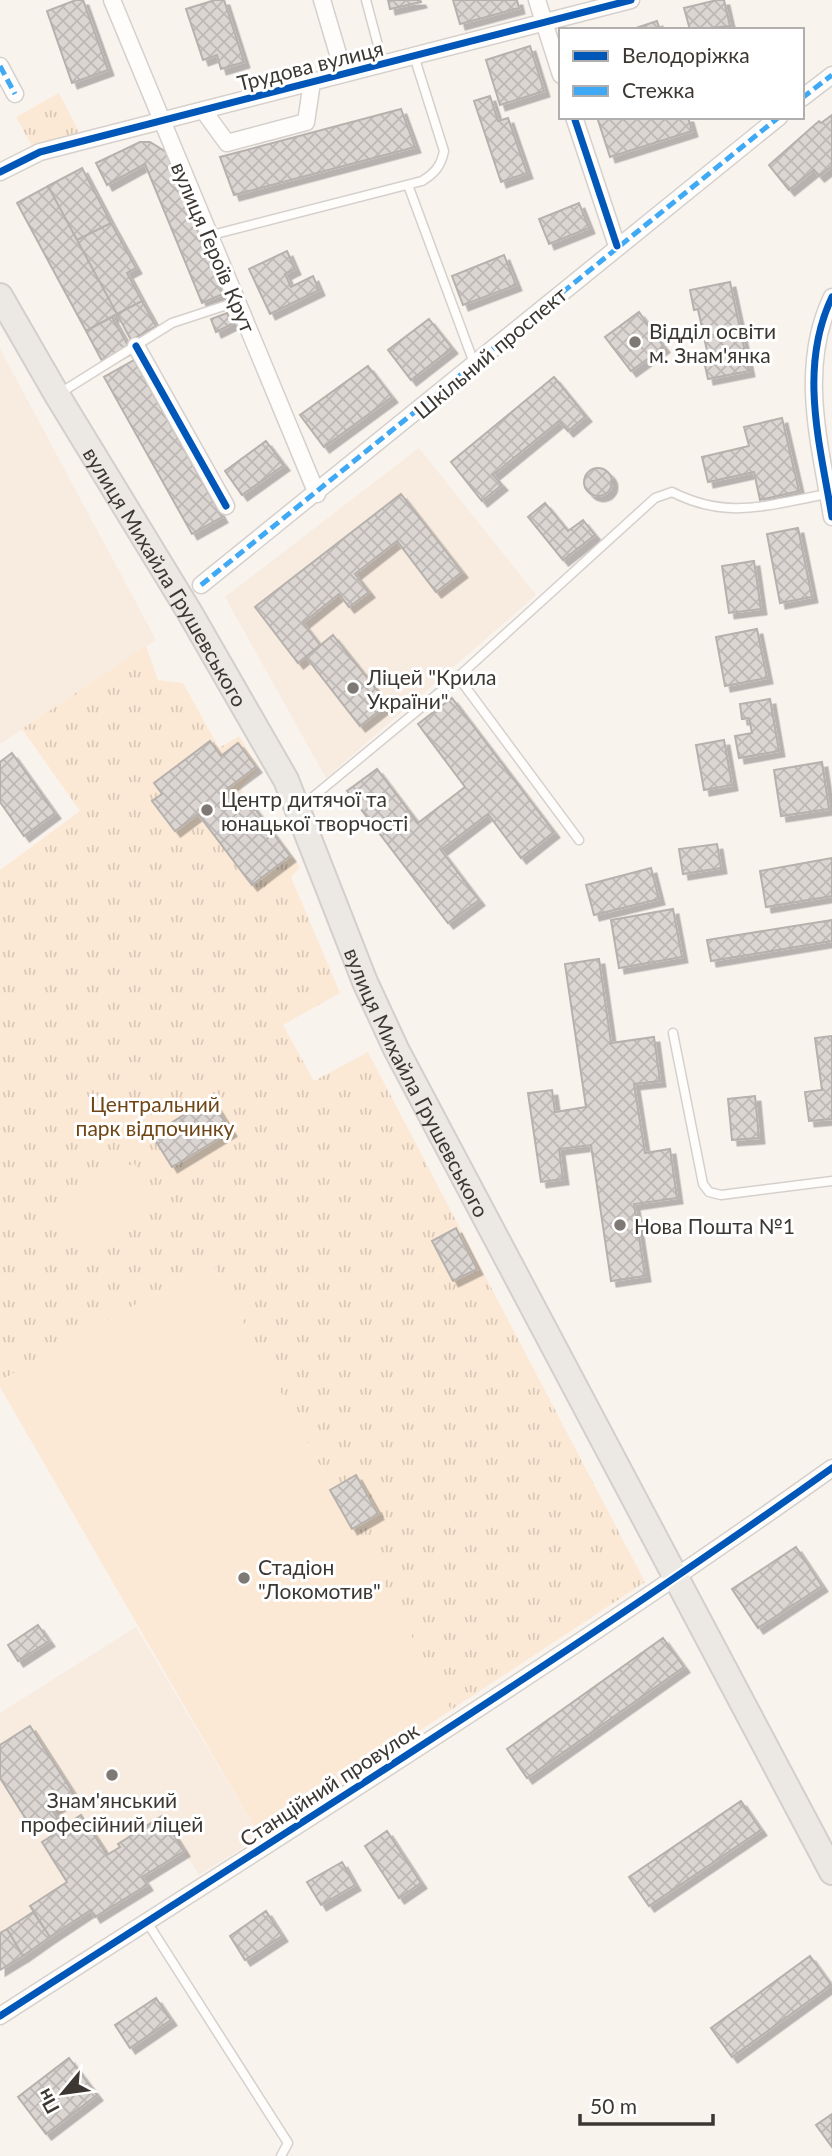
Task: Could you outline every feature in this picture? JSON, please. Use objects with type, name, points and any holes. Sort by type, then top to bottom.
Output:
[{"type":"main road","name":"вулиця Михайла Грушевського","points":[[0,296],[268,747],[299,809],[390,1038],[832,1872]]},
{"type":"street","name":"вулиця Героїв Крут","points":[[112,0],[317,494]]},
{"type":"street","points":[[322,0],[344,74]]},
{"type":"street","points":[[537,0],[559,69]]},
{"type":"street","name":"Трудова вулиця","points":[[0,172],[40,152],[624,1]]},
{"type":"street","points":[[0,66],[15,94]]},
{"type":"street","points":[[804,97],[832,75]]},
{"type":"street","points":[[203,110],[227,143],[306,122],[312,82]]},
{"type":"street","points":[[575,119],[617,246]]},
{"type":"street","name":"Шкільний проспект","points":[[201,586],[776,119]]},
{"type":"street","points":[[832,297],[814,349],[812,374],[813,400],[832,517]]},
{"type":"street","points":[[136,346],[226,506]]},
{"type":"street","name":"Станційний провулок","points":[[0,2016],[676,1579],[832,1468]]},
{"type":"lane","points":[[366,0],[383,64]]},
{"type":"lane","points":[[208,236],[408,185],[433,174],[441,165],[444,151],[414,56]]},
{"type":"lane","points":[[408,185],[475,366]]},
{"type":"lane","points":[[57,396],[172,323],[236,302]]},
{"type":"lane","points":[[299,809],[458,677],[655,498],[672,492],[697,505],[742,509],[828,494]]},
{"type":"lane","points":[[458,677],[579,839]]},
{"type":"lane","points":[[673,1033],[703,1184],[709,1192],[721,1195],[832,1181]]},
{"type":"lane","points":[[147,1922],[288,2143],[281,2156]]},
{"type":"shaded area","points":[[0,349],[156,640],[0,744]]},
{"type":"shaded area","name":"Ліцей \"Крила України\"","points":[[419,448],[536,595],[326,778],[225,597]]},
{"type":"shaded area","name":"Знам'янський професійний ліцей","points":[[136,1627],[260,1837],[199,1875],[184,1851],[143,1877],[147,1885],[95,1917],[91,1911],[0,1970],[0,1713]]},
{"type":"green space","points":[[59,93],[79,132],[33,148],[16,117]]},
{"type":"green space","name":"Центральний парк відпочинку","points":[[146,646],[158,680],[183,683],[219,748],[239,736],[259,768],[240,788],[300,867],[291,877],[340,993],[283,1025],[314,1081],[368,1052],[645,1582],[451,1710],[211,1262],[0,1381],[0,870],[80,811],[22,729]]},
{"type":"green space","points":[[134,1163],[157,1205],[77,1250],[54,1208]]},
{"type":"green space","name":"Стадіон \"Локомотив\"","points":[[211,1262],[451,1710],[260,1837],[0,1387],[0,1381]]},
{"type":"building","points":[[83,0],[108,70],[72,83],[47,11]]},
{"type":"building","points":[[224,0],[244,62],[221,69],[217,55],[203,60],[186,9]]},
{"type":"building","points":[[388,0],[420,0],[421,2],[390,9]]},
{"type":"building","points":[[453,0],[517,0],[519,8],[460,24]]},
{"type":"building","points":[[724,0],[730,26],[689,28],[684,8]]},
{"type":"building","points":[[657,21],[659,28],[636,28]]},
{"type":"building","points":[[530,46],[544,91],[500,105],[486,60]]},
{"type":"building","points":[[490,96],[498,121],[508,118],[527,173],[501,182],[474,101]]},
{"type":"building","points":[[401,109],[415,147],[234,195],[220,157]]},
{"type":"building","points":[[832,115],[832,166],[819,176],[814,170],[789,190],[769,165],[819,121],[821,123]]},
{"type":"building","points":[[598,119],[689,119],[692,131],[610,157]]},
{"type":"building","points":[[140,142],[150,142],[166,152],[223,294],[202,303],[145,164],[107,185],[96,163]]},
{"type":"building","points":[[82,168],[111,223],[77,240],[48,186]]},
{"type":"building","points":[[48,186],[117,314],[86,331],[17,203]]},
{"type":"building","points":[[579,203],[589,228],[549,244],[539,219]]},
{"type":"building","points":[[111,223],[136,268],[127,273],[142,301],[117,314],[77,240]]},
{"type":"building","points":[[287,251],[295,269],[285,274],[291,287],[313,276],[319,290],[270,314],[249,269]]},
{"type":"building","points":[[504,255],[516,285],[463,305],[452,276]]},
{"type":"building","points":[[730,282],[749,371],[708,379],[704,361],[709,360],[698,309],[694,310],[690,290]]},
{"type":"building","points":[[142,301],[156,326],[131,340],[117,314]]},
{"type":"building","name":"Відділ освіти м. Знам'янка","points":[[639,312],[664,347],[631,371],[605,337]]},
{"type":"building","points":[[227,313],[232,324],[216,332],[211,319]]},
{"type":"building","points":[[112,317],[129,347],[102,361],[86,331]]},
{"type":"building","points":[[429,319],[452,348],[411,380],[388,350]]},
{"type":"building","points":[[134,360],[222,517],[192,534],[104,377]]},
{"type":"building","points":[[368,366],[392,397],[324,447],[300,415]]},
{"type":"building","points":[[554,377],[586,416],[568,431],[559,421],[493,475],[502,485],[482,501],[451,462]]},
{"type":"building","points":[[782,418],[799,491],[760,500],[754,472],[708,482],[702,457],[749,446],[744,427]]},
{"type":"building","points":[[266,441],[284,465],[242,495],[225,471]]},
{"type":"building","points":[[598,468],[608,472],[612,482],[608,492],[598,496],[588,492],[584,482],[588,472]]},
{"type":"building","points":[[401,494],[462,572],[436,592],[397,541],[355,574],[369,592],[349,607],[339,594],[303,623],[320,645],[298,663],[255,607]]},
{"type":"building","points":[[545,503],[568,531],[583,520],[595,535],[563,560],[528,517]]},
{"type":"building","points":[[798,528],[812,597],[780,603],[767,534]]},
{"type":"building","points":[[754,561],[761,609],[729,613],[722,566]]},
{"type":"building","points":[[757,629],[767,678],[725,686],[716,637]]},
{"type":"building","points":[[333,635],[388,704],[360,726],[306,657]]},
{"type":"building","points":[[452,698],[554,832],[521,858],[488,814],[441,850],[479,900],[448,923],[347,791],[377,769],[418,823],[465,787],[418,724]]},
{"type":"building","points":[[770,699],[779,751],[739,758],[735,736],[752,733],[749,718],[742,719],[740,704]]},
{"type":"building","points":[[724,740],[732,785],[704,790],[696,745]]},
{"type":"building","name":"Центр дитячої та юнацької творчості","points":[[210,741],[221,756],[238,743],[256,767],[224,791],[236,807],[247,798],[290,856],[252,885],[198,814],[175,831],[152,801],[162,794],[154,783]]},
{"type":"building","points":[[12,753],[55,813],[24,836],[0,802],[0,762]]},
{"type":"building","points":[[822,762],[829,809],[781,816],[774,770]]},
{"type":"building","points":[[717,844],[721,868],[683,874],[679,849]]},
{"type":"building","points":[[832,858],[832,896],[766,907],[760,871]]},
{"type":"building","points":[[651,868],[659,899],[594,915],[586,885]]},
{"type":"building","points":[[673,909],[682,957],[619,968],[611,920]]},
{"type":"building","points":[[832,920],[832,941],[711,961],[707,940]]},
{"type":"building","points":[[599,959],[611,1043],[654,1037],[660,1081],[634,1084],[645,1153],[670,1149],[677,1198],[634,1204],[645,1276],[611,1281],[591,1145],[559,1149],[563,1179],[541,1182],[528,1093],[552,1090],[555,1112],[586,1107],[565,964]]},
{"type":"building","points":[[832,1036],[832,1119],[809,1121],[805,1092],[822,1090],[815,1038]]},
{"type":"building","points":[[755,1096],[759,1138],[732,1140],[728,1099]]},
{"type":"building","points":[[211,1098],[231,1131],[172,1167],[152,1135]]},
{"type":"building","points":[[456,1228],[477,1269],[453,1281],[432,1241]]},
{"type":"building","points":[[356,1475],[378,1514],[352,1529],[330,1490]]},
{"type":"building","points":[[796,1547],[822,1586],[758,1628],[732,1589]]},
{"type":"building","points":[[38,1625],[49,1641],[18,1661],[8,1645]]},
{"type":"building","points":[[663,1638],[684,1667],[527,1778],[507,1749]]},
{"type":"building","points":[[30,1726],[75,1796],[52,1810],[63,1827],[81,1815],[107,1855],[120,1847],[118,1844],[162,1816],[184,1851],[142,1877],[147,1885],[95,1917],[91,1910],[50,1937],[30,1906],[67,1882],[42,1842],[53,1835],[43,1819],[31,1827],[0,1778],[0,1745]]},
{"type":"building","points":[[741,1801],[761,1830],[649,1906],[629,1877]]},
{"type":"building","points":[[387,1831],[421,1883],[399,1898],[365,1846]]},
{"type":"building","points":[[342,1862],[355,1885],[321,1905],[307,1882]]},
{"type":"building","points":[[266,1911],[282,1936],[245,1960],[230,1936]]},
{"type":"building","points":[[33,1912],[50,1937],[23,1956],[7,1929]]},
{"type":"building","points":[[7,1929],[23,1956],[0,1970],[0,1933]]},
{"type":"building","points":[[810,1956],[831,1985],[732,2057],[711,2028]]},
{"type":"building","points":[[156,1998],[171,2020],[130,2048],[115,2025]]},
{"type":"building","points":[[69,2058],[97,2095],[46,2134],[18,2097]]},
{"type":"building","points":[[832,2114],[832,2147],[816,2125]]},
{"type":"marked path","points":[[0,66],[15,94]]},
{"type":"marked path","points":[[804,96],[832,75]]},
{"type":"marked path","points":[[201,585],[777,119]]},
{"type":"cycle path","points":[[0,172],[40,152],[631,0]]},
{"type":"cycle path","points":[[575,119],[617,246]]},
{"type":"cycle path","points":[[832,297],[816,351],[814,379],[818,434],[832,517]]},
{"type":"cycle path","points":[[136,346],[226,506]]},
{"type":"cycle path","points":[[0,2016],[524,1679],[832,1468]]},
{"type":"place","name":"Відділ освіти м. Знам'янка","points":[[635,342]]},
{"type":"place","name":"Ліцей \"Крила України\"","points":[[353,688]]},
{"type":"place","name":"Центр дитячої та юнацької творчості","points":[[207,810]]},
{"type":"place","name":"Нова Пошта №1","points":[[620,1225]]},
{"type":"place","name":"Стадіон \"Локомотив\"","points":[[244,1578]]},
{"type":"place","name":"Знам'янський професійний ліцей","points":[[112,1775]]}]
